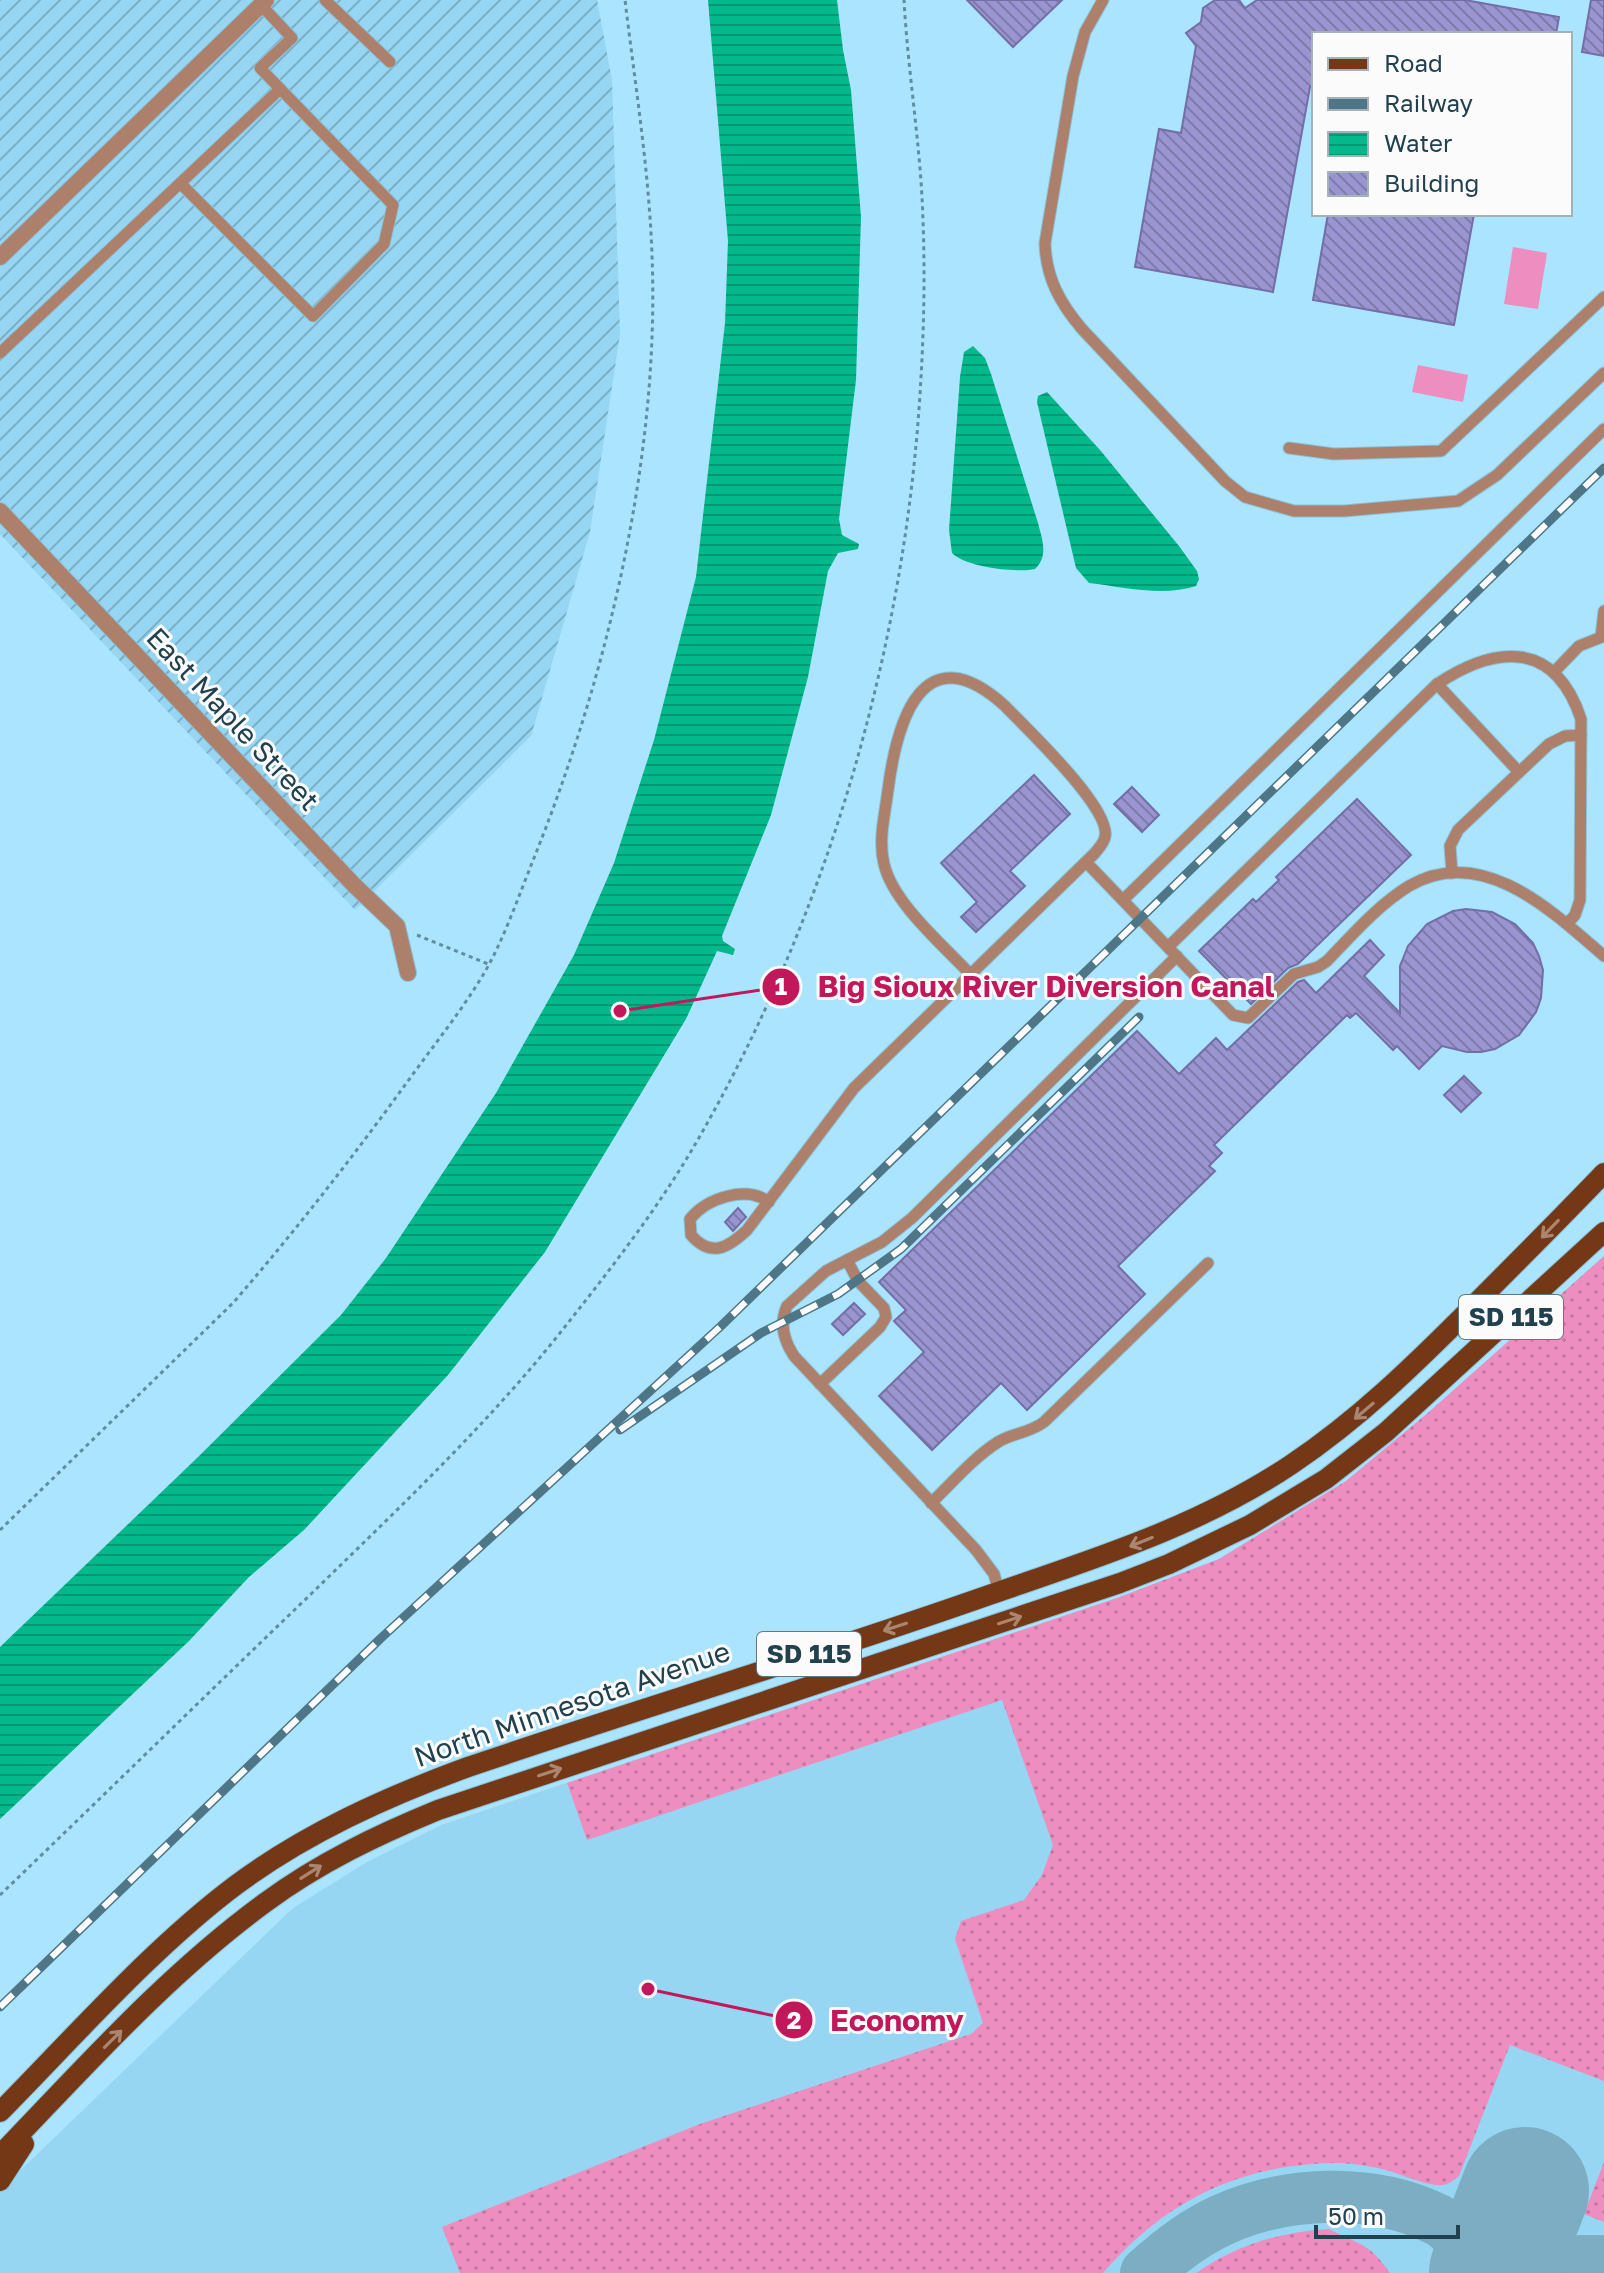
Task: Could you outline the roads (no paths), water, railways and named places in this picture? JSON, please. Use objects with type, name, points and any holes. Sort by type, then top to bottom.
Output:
[{"type":"main road","name":"North Minnesota Avenue","points":[[0,2112],[200,1914],[268,1863],[337,1822],[468,1767],[1064,1571],[1166,1532],[1251,1490],[1326,1441],[1400,1379],[1604,1173]]},
{"type":"main road","name":"North Minnesota Avenue","points":[[0,2155],[155,1997],[267,1901],[346,1851],[386,1831],[509,1785],[1120,1583],[1169,1564],[1250,1525],[1326,1479],[1386,1432],[1604,1232]]},
{"type":"main road","points":[[0,2181],[37,2125],[80,2072]]},
{"type":"street","points":[[0,257],[263,3]]},
{"type":"street","name":"East Maple Street","points":[[0,511],[343,874],[397,926],[408,973]]},
{"type":"lane","points":[[325,0],[390,62]]},
{"type":"lane","points":[[1103,0],[1085,32],[1073,76],[1045,243],[1045,266],[1067,311],[1082,329],[1225,481],[1245,497],[1294,511],[1344,511],[1458,501],[1497,475],[1604,373]]},
{"type":"lane","points":[[181,184],[313,316],[384,244],[393,205],[260,68],[292,38],[263,3]]},
{"type":"lane","points":[[0,353],[280,89]]},
{"type":"lane","points":[[1289,448],[1334,454],[1441,451],[1604,297]]},
{"type":"lane","points":[[1123,900],[1604,429]]},
{"type":"lane","points":[[1554,672],[1579,646],[1603,637],[1604,611]]},
{"type":"lane","points":[[1168,947],[1437,684],[1483,660],[1509,656],[1536,660],[1554,672],[1572,693],[1581,719],[1580,900],[1575,915],[1567,924]]},
{"type":"lane","points":[[769,1202],[756,1194],[746,1193],[701,1207],[690,1219],[691,1235],[705,1248],[716,1249],[747,1230],[769,1202],[854,1088],[1086,862],[1105,838],[1105,828],[1096,807],[1005,706],[992,694],[958,677],[943,677],[917,696],[898,733],[881,839],[883,863],[890,883],[903,902],[970,974]]},
{"type":"lane","points":[[1437,684],[1519,772]]},
{"type":"lane","points":[[1452,873],[1450,846],[1453,837],[1556,739],[1581,735]]},
{"type":"lane","points":[[1086,862],[1233,1015],[1248,1018],[1294,974],[1327,961],[1379,909],[1407,887],[1424,878],[1452,873],[1480,874],[1534,899],[1604,956]]},
{"type":"lane","points":[[999,1592],[988,1565],[787,1346],[783,1334],[784,1313],[787,1306],[818,1278],[882,1242],[904,1224],[1177,956]]},
{"type":"lane","points":[[820,1384],[880,1327],[886,1317],[884,1308],[858,1281],[847,1260]]},
{"type":"lane","points":[[931,1503],[1001,1440],[1036,1429],[1208,1263]]},
{"type":"water","points":[[708,0],[837,0],[851,90],[861,217],[856,380],[839,519],[842,535],[859,544],[858,549],[838,553],[828,571],[808,677],[771,815],[722,936],[723,941],[735,949],[733,955],[717,951],[686,1019],[545,1252],[448,1375],[304,1530],[249,1577],[189,1641],[0,1819],[0,1647],[341,1315],[386,1258],[496,1093],[574,955],[614,863],[654,740],[696,577],[725,323],[728,241]]},
{"type":"water","points":[[973,346],[985,358],[991,374],[1038,523],[1043,553],[1035,569],[991,568],[968,562],[952,553],[949,530],[960,377],[964,352]]},
{"type":"water","points":[[1047,392],[1100,450],[1179,546],[1197,571],[1199,579],[1196,586],[1157,591],[1089,583],[1076,568],[1037,402],[1038,396]]},
{"type":"railway","points":[[0,2007],[380,1639],[721,1326],[1604,468]]},
{"type":"railway","points":[[620,1430],[761,1333],[838,1294],[901,1249],[1139,1017]]},
{"type":"place","name":"Big Sioux River Diversion Canal","points":[[620,1011]]},
{"type":"place","name":"Economy","points":[[648,1989]]}]
